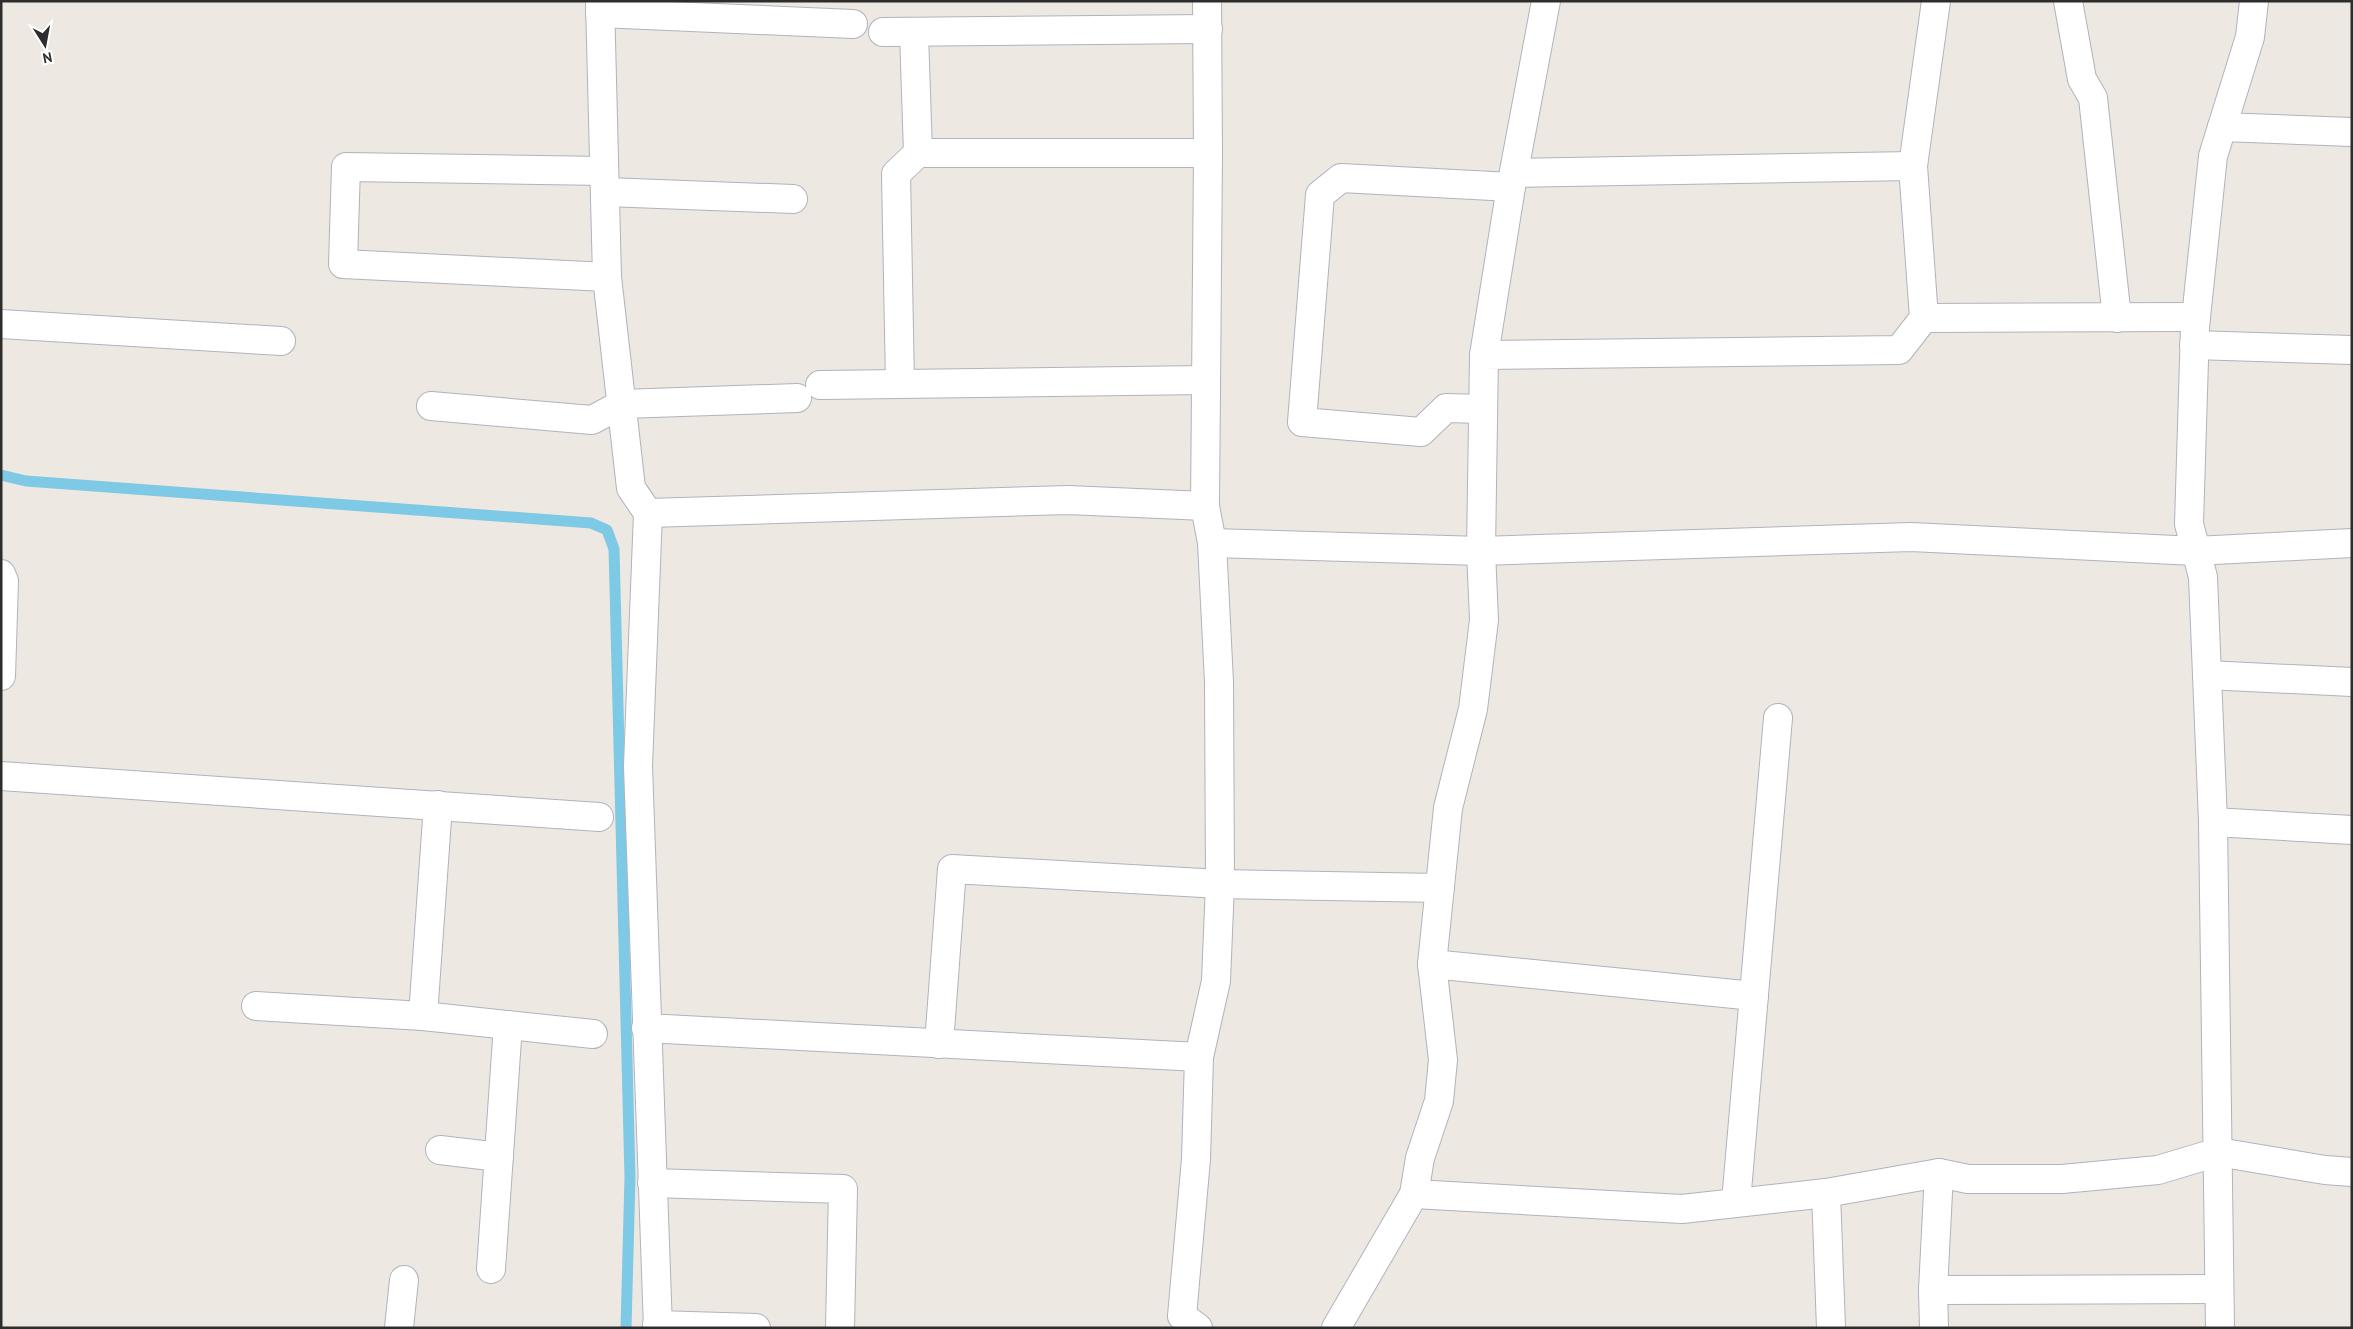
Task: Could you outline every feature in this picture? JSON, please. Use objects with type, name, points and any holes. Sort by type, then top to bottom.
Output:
[{"type":"street","points":[[1198,1328],[1182,1316],[1196,1159],[1199,1057],[1216,981],[1220,884],[1219,682],[1212,543],[1205,506],[1208,153],[1207,1]]},
{"type":"street","points":[[1336,1328],[1414,1194],[1420,1158],[1439,1100],[1443,1060],[1432,964],[1448,808],[1472,709],[1484,620],[1481,551],[1484,356],[1513,180],[1546,1]]},
{"type":"street","points":[[1484,356],[1899,350],[1924,318],[1913,166],[1936,1]]},
{"type":"street","points":[[2068,1],[2082,78],[2093,98],[2117,318]]},
{"type":"street","points":[[2220,1328],[2213,822],[2203,577],[2189,524],[2194,344],[2213,156],[2250,37],[2254,1]]},
{"type":"street","points":[[756,1328],[658,1326],[638,766],[648,513],[631,488],[607,277],[600,7],[853,24]]},
{"type":"street","points":[[883,32],[1208,29]]},
{"type":"street","points":[[914,33],[918,153]]},
{"type":"street","points":[[2222,127],[2352,132]]},
{"type":"street","points":[[900,384],[896,174],[918,153],[1208,153]]},
{"type":"street","points":[[1483,409],[1446,408],[1421,432],[1302,422],[1320,195],[1342,178],[1513,180],[1913,166]]},
{"type":"street","points":[[607,277],[343,264],[346,167],[605,181],[793,198]]},
{"type":"street","points":[[1924,318],[2196,317]]},
{"type":"street","points":[[1,324],[281,341]]},
{"type":"street","points":[[2194,344],[2352,350]]},
{"type":"street","points":[[431,406],[592,420],[622,404],[900,384],[1205,380]]},
{"type":"street","points":[[648,513],[1068,500],[1205,506]]},
{"type":"street","points":[[1212,543],[1481,551],[1911,537],[2195,551],[2352,543]]},
{"type":"street","points":[[1,574],[4,581],[1,676]]},
{"type":"street","points":[[2207,675],[2352,682]]},
{"type":"street","points":[[1736,1202],[1778,718]]},
{"type":"street","points":[[1,776],[599,817]]},
{"type":"street","points":[[423,1016],[438,805]]},
{"type":"street","points":[[2213,822],[2352,830]]},
{"type":"street","points":[[939,1044],[952,869],[1220,884],[1440,888]]},
{"type":"street","points":[[1432,964],[1754,996]]},
{"type":"street","points":[[256,1006],[423,1016],[593,1034]]},
{"type":"street","points":[[491,1269],[508,1025]]},
{"type":"street","points":[[646,1028],[1199,1057]]},
{"type":"street","points":[[440,1150],[499,1157]]},
{"type":"street","points":[[1414,1194],[1682,1209],[1826,1193],[1939,1173],[1968,1179],[2062,1179],[2158,1170],[2218,1152],[2325,1170],[2352,1172]]},
{"type":"street","points":[[1934,1328],[1933,1290],[1939,1173]]},
{"type":"street","points":[[652,1183],[843,1190],[840,1328]]},
{"type":"street","points":[[1826,1193],[1831,1328]]},
{"type":"street","points":[[399,1328],[404,1280]]},
{"type":"street","points":[[1933,1290],[2219,1289]]},
{"type":"waterway","points":[[1,475],[26,481],[591,523],[607,530],[614,549],[630,1177],[626,1328]]}]
